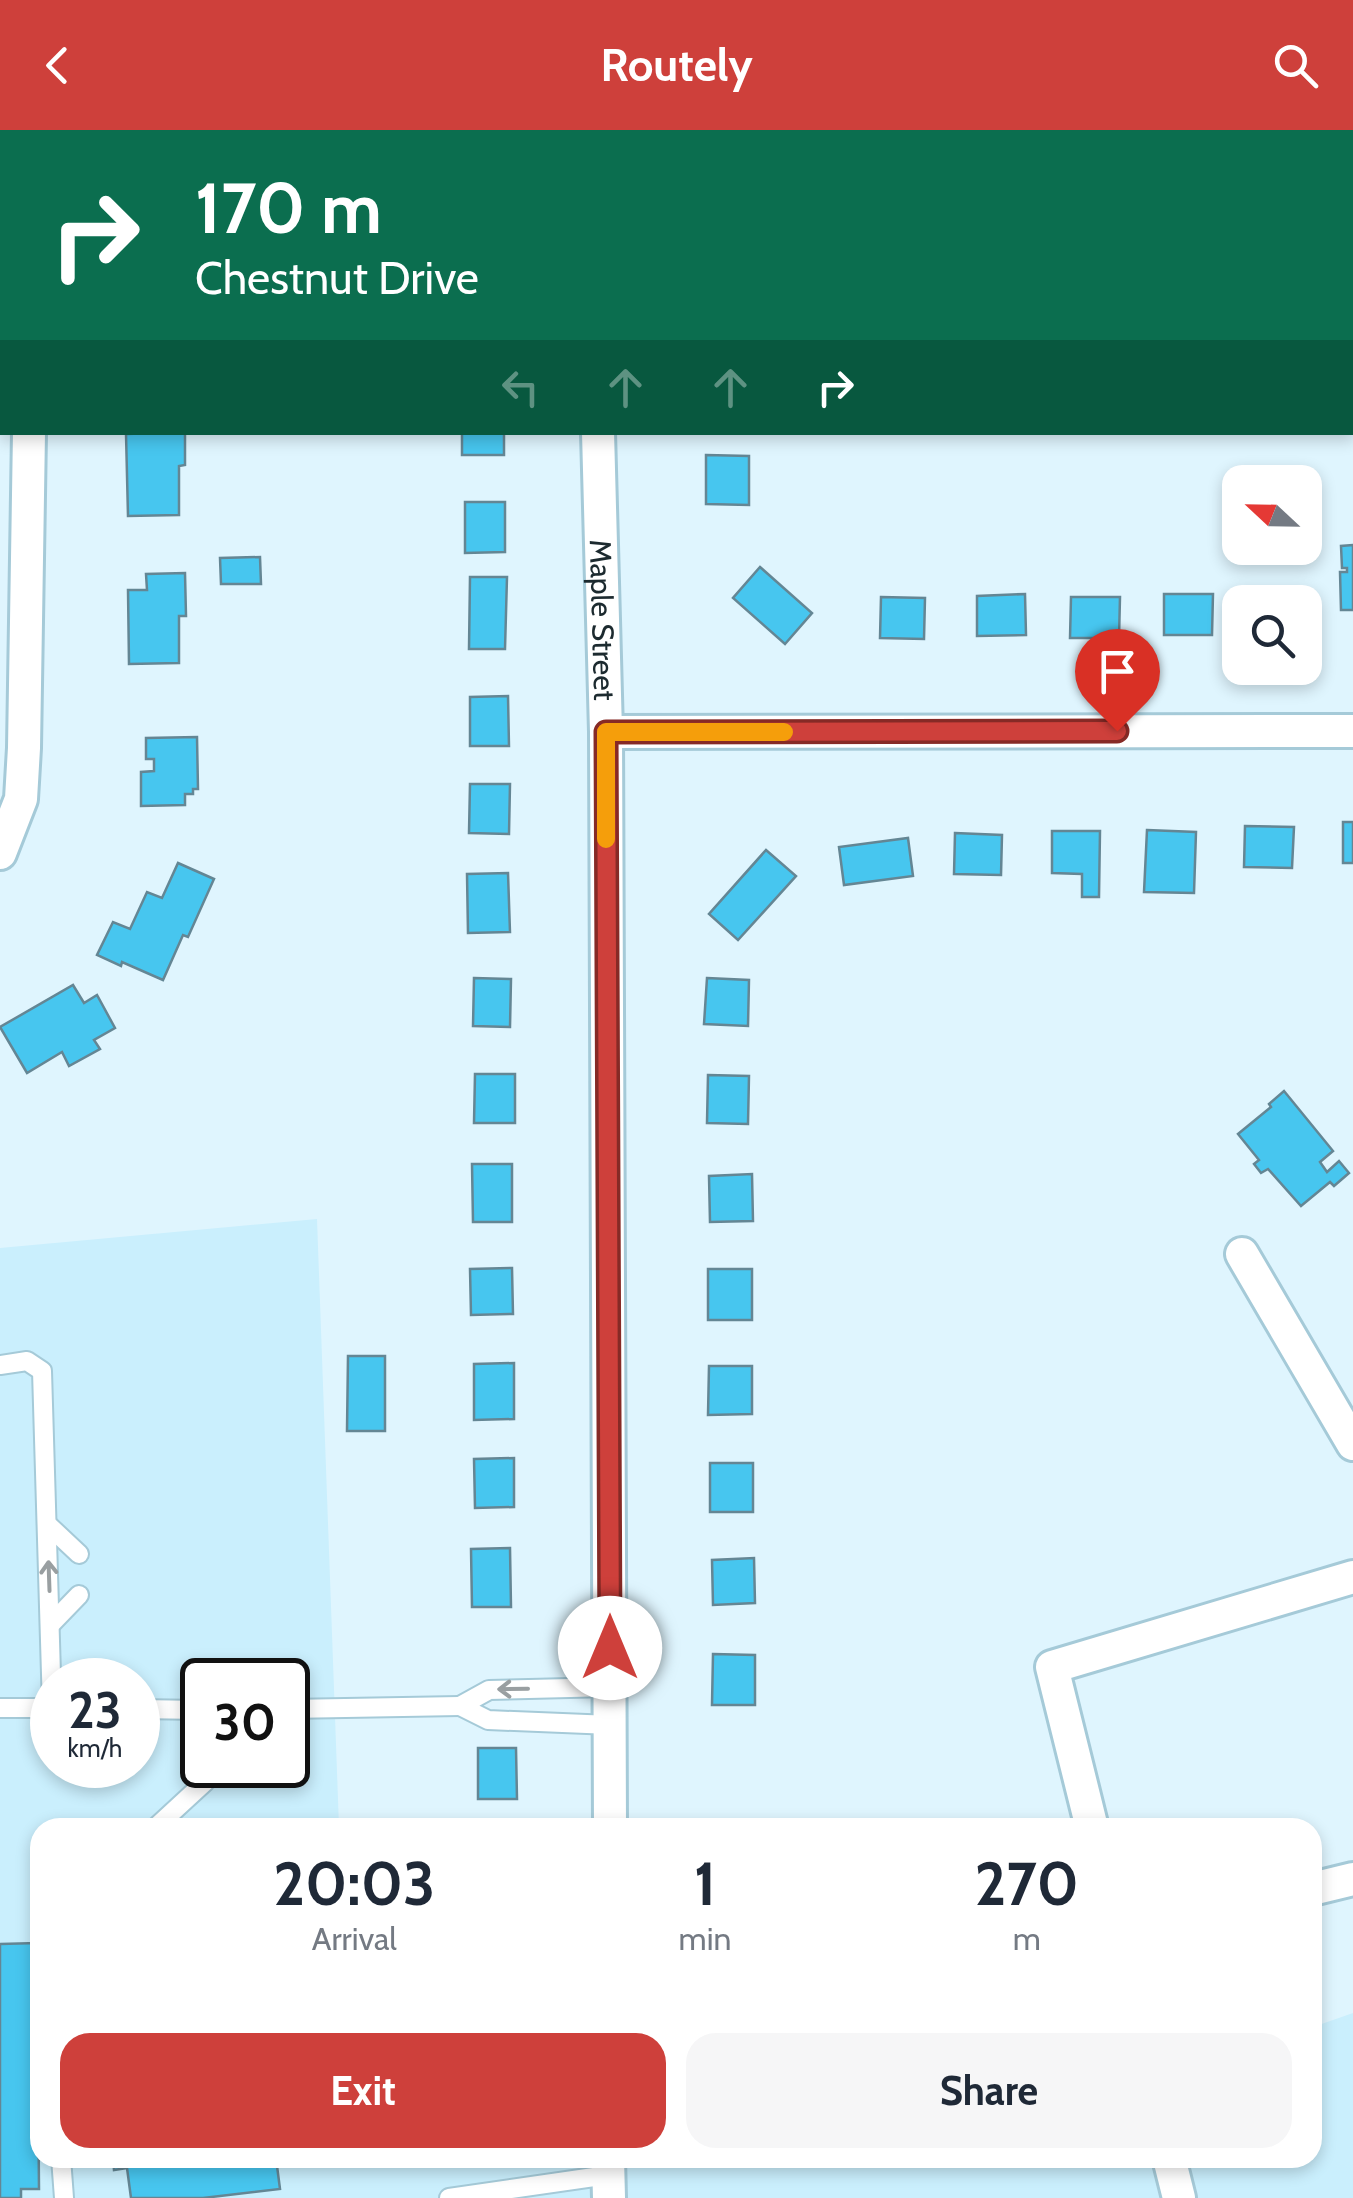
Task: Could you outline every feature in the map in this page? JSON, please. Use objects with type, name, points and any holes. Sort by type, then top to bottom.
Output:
[{"type":"street","points":[[0,852],[20,799],[24,748],[29,435]]},
{"type":"street","name":"Maple Street","points":[[598,435],[606,732],[610,1818]]},
{"type":"street","points":[[606,732],[1353,731]]},
{"type":"street","points":[[1242,1254],[1353,1444]]},
{"type":"street","points":[[1090,1818],[1052,1667],[1353,1577]]},
{"type":"street","points":[[1322,1887],[1353,1879]]},
{"type":"street","points":[[1172,2168],[1179,2198]]},
{"type":"lane","points":[[0,1365],[27,1361],[42,1371],[51,1658]]},
{"type":"lane","points":[[47,1524],[79,1554]]},
{"type":"lane","points":[[50,1625],[79,1594]]},
{"type":"lane","points":[[460,1706],[489,1690],[611,1687]]},
{"type":"lane","points":[[310,1709],[460,1706],[488,1720],[611,1725]]},
{"type":"lane","points":[[0,1708],[30,1708]]},
{"type":"lane","points":[[165,1818],[198,1788]]},
{"type":"lane","points":[[62,2168],[64,2198]]},
{"type":"lane","points":[[449,2198],[514,2193],[608,2177]]},
{"type":"shaded area","points":[[317,1219],[339,1818],[30,1818],[30,2168],[1322,2168],[1322,2024],[1353,2013],[1353,2198],[0,2198],[0,1248]]},
{"type":"building","points":[[126,435],[185,435],[185,465],[179,466],[179,515],[128,516]]},
{"type":"building","points":[[462,435],[504,435],[504,455],[462,455]]},
{"type":"building","points":[[706,455],[749,456],[749,505],[706,504]]},
{"type":"building","points":[[465,502],[505,502],[505,552],[465,553]]},
{"type":"building","points":[[1353,545],[1353,610],[1341,610],[1340,572],[1347,572],[1347,568],[1342,568],[1341,546]]},
{"type":"building","points":[[260,557],[261,584],[221,584],[220,558]]},
{"type":"building","points":[[760,567],[812,613],[785,644],[733,598]]},
{"type":"building","points":[[185,573],[186,616],[179,616],[179,663],[129,664],[128,590],[147,590],[146,574]]},
{"type":"building","points":[[470,577],[507,577],[505,649],[469,649]]},
{"type":"building","points":[[1025,594],[1026,635],[977,636],[977,596]]},
{"type":"building","points":[[1164,594],[1213,594],[1212,635],[1164,635]]},
{"type":"building","points":[[881,597],[925,598],[924,639],[880,638]]},
{"type":"building","points":[[1071,597],[1120,597],[1119,638],[1070,638]]},
{"type":"building","points":[[508,696],[509,746],[470,746],[470,697]]},
{"type":"building","points":[[197,737],[198,789],[185,794],[185,805],[141,806],[141,772],[154,771],[154,759],[146,759],[146,738]]},
{"type":"building","points":[[470,784],[510,784],[509,834],[469,833]]},
{"type":"building","points":[[1343,822],[1353,822],[1353,863],[1343,863]]},
{"type":"building","points":[[1245,826],[1294,827],[1292,868],[1244,867]]},
{"type":"building","points":[[1147,830],[1196,832],[1194,893],[1144,892]]},
{"type":"building","points":[[1052,831],[1100,831],[1099,897],[1082,897],[1082,874],[1052,873]]},
{"type":"building","points":[[955,833],[1002,835],[1001,875],[954,874]]},
{"type":"building","points":[[908,838],[913,876],[844,885],[839,847]]},
{"type":"building","points":[[766,850],[796,876],[738,940],[709,914]]},
{"type":"building","points":[[178,863],[214,879],[163,980],[97,955],[113,922],[130,929],[147,892],[162,898]]},
{"type":"building","points":[[508,873],[510,932],[468,933],[467,874]]},
{"type":"building","points":[[474,978],[511,979],[510,1027],[473,1026]]},
{"type":"building","points":[[707,978],[749,980],[748,1026],[704,1024]]},
{"type":"building","points":[[73,985],[84,1003],[97,995],[115,1028],[94,1040],[100,1049],[69,1066],[62,1052],[27,1073],[0,1027]]},
{"type":"building","points":[[475,1074],[515,1074],[515,1123],[474,1123]]},
{"type":"building","points":[[708,1075],[749,1076],[748,1124],[707,1123]]},
{"type":"building","points":[[1284,1091],[1333,1151],[1320,1162],[1327,1172],[1339,1161],[1349,1173],[1334,1186],[1330,1182],[1301,1206],[1268,1169],[1261,1173],[1254,1164],[1259,1160],[1238,1134]]},
{"type":"building","points":[[472,1164],[512,1164],[512,1222],[473,1222]]},
{"type":"building","points":[[752,1174],[753,1221],[710,1222],[709,1176]]},
{"type":"building","points":[[512,1268],[513,1314],[471,1315],[470,1269]]},
{"type":"building","points":[[708,1269],[752,1269],[752,1320],[708,1320]]},
{"type":"building","points":[[348,1356],[385,1356],[385,1431],[347,1431]]},
{"type":"building","points":[[514,1363],[514,1419],[474,1420],[474,1364]]},
{"type":"building","points":[[709,1366],[752,1366],[752,1414],[708,1415]]},
{"type":"building","points":[[514,1458],[514,1507],[475,1508],[474,1459]]},
{"type":"building","points":[[710,1463],[753,1463],[753,1512],[710,1512]]},
{"type":"building","points":[[510,1548],[511,1607],[472,1607],[471,1549]]},
{"type":"building","points":[[754,1558],[755,1603],[713,1605],[712,1560]]},
{"type":"building","points":[[713,1654],[755,1655],[755,1705],[712,1705]]},
{"type":"building","points":[[478,1748],[516,1748],[517,1799],[478,1799]]},
{"type":"building","points":[[30,1943],[30,2168],[39,2168],[39,2189],[21,2189],[21,2198],[0,2198],[0,1944]]},
{"type":"building","points":[[127,2168],[277,2168],[280,2189],[203,2198],[131,2198]]},
{"type":"slow traffic","points":[[606,839],[606,732],[784,732]]},
{"type":"route","points":[[610,1648],[606,732],[1117,731]]}]
